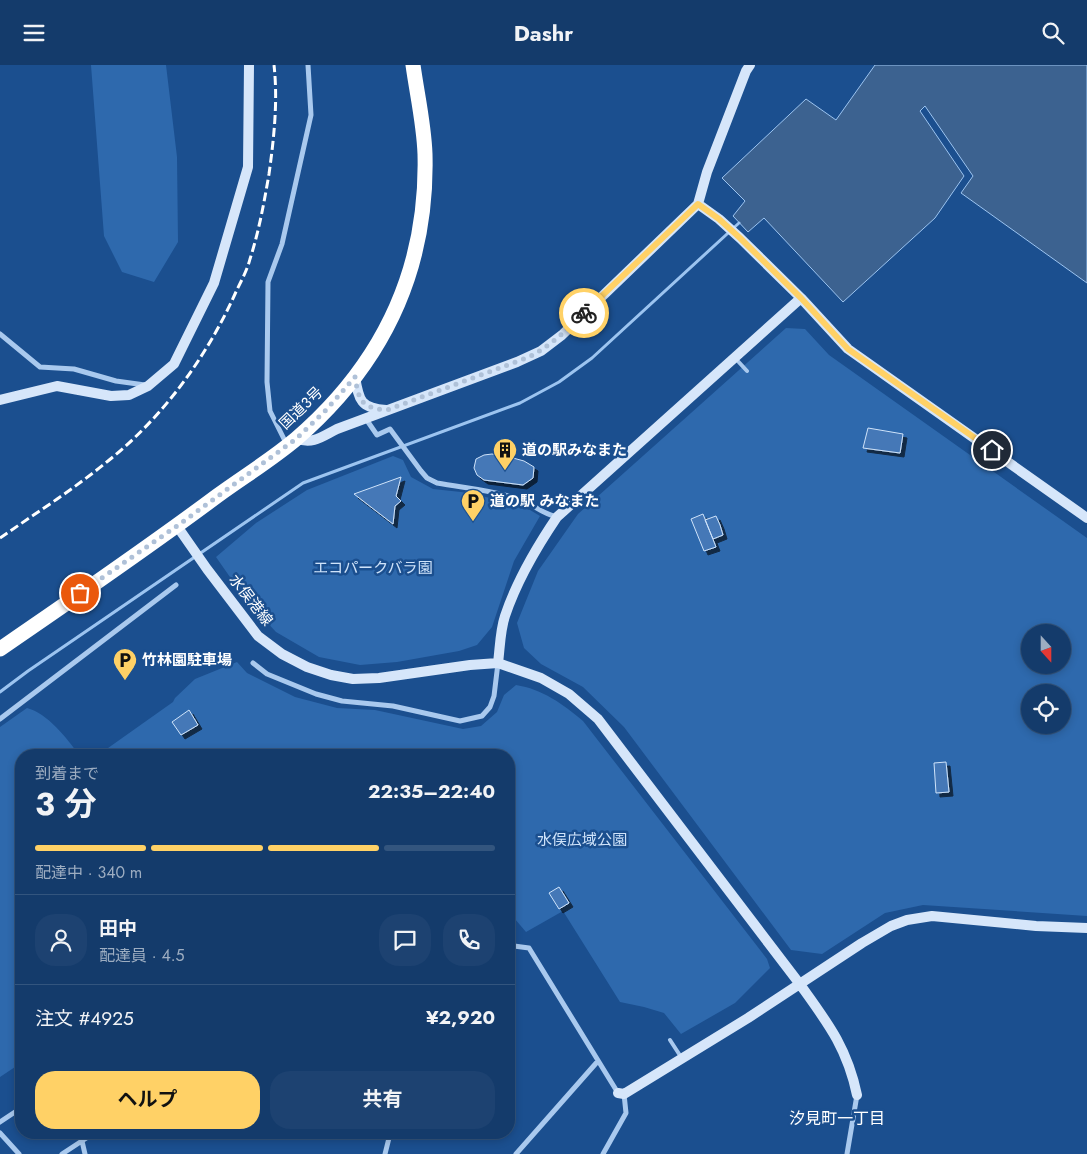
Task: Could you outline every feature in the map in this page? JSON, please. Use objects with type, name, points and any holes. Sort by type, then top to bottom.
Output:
[{"type":"highway","name":"国道3号","points":[[0,649],[181,532],[292,442],[326,410],[355,377],[379,343],[397,307],[410,270],[420,231],[425,192],[425,152],[413,65]]},
{"type":"street","points":[[0,400],[57,386],[111,396],[129,395],[148,386],[174,364],[214,283],[248,167],[250,65]]},
{"type":"street","points":[[308,65],[311,115],[282,244],[268,282],[267,382],[270,411],[292,442],[316,440],[337,429],[517,362],[541,351],[562,335],[698,204],[707,172],[750,65]]},
{"type":"street","points":[[698,204],[719,219],[740,238],[801,298],[848,349],[1087,518]]},
{"type":"street","points":[[253,663],[267,674],[316,694],[342,701],[394,705],[460,721],[482,716],[490,707],[494,696],[504,618],[535,549],[557,517],[801,298]]},
{"type":"street","points":[[0,333],[40,367],[74,369],[116,381],[148,386]]},
{"type":"street","points":[[355,377],[359,397],[363,404],[373,409],[387,410]]},
{"type":"street","points":[[366,419],[376,435],[390,429],[427,478],[437,483],[518,498],[531,504],[543,514],[557,517]]},
{"type":"street","name":"水俣港線","points":[[181,532],[258,636],[282,654],[306,667],[330,675],[353,679],[379,678],[470,665],[498,663]]},
{"type":"street","points":[[0,719],[176,585]]},
{"type":"street","points":[[498,663],[541,678],[570,693],[598,719],[800,983],[831,1027],[846,1054],[853,1075],[857,1095],[847,1154]]},
{"type":"street","points":[[621,1093],[682,1059],[748,1018],[862,943],[891,926],[907,920],[932,916],[1087,928]]},
{"type":"street","points":[[515,946],[530,948],[598,1061],[621,1093],[626,1113],[603,1154]]},
{"type":"street","points":[[516,1154],[598,1061]]},
{"type":"street","points":[[0,1122],[15,1112]]},
{"type":"street","points":[[0,1133],[19,1154]]},
{"type":"street","points":[[62,1154],[85,1139]]},
{"type":"street","points":[[385,1154],[389,1139]]},
{"type":"street","points":[[82,1141],[86,1154]]},
{"type":"lane","points":[[735,358],[747,371]]},
{"type":"lane","points":[[670,1040],[682,1059]]},
{"type":"green space","points":[[91,65],[166,65],[177,157],[178,242],[154,282],[122,272],[104,236]]},
{"type":"green space","points":[[786,328],[805,329],[829,355],[1087,538],[1087,916],[923,905],[885,913],[822,954],[791,950],[624,727],[583,687],[541,664],[524,648],[517,623],[538,571],[578,514]]},
{"type":"green space","name":"エコパークバラ園","points":[[393,456],[403,460],[411,477],[433,489],[461,492],[520,504],[540,516],[514,561],[492,627],[477,645],[459,651],[397,662],[360,665],[319,657],[276,632],[246,600],[216,557],[256,523],[307,490]]},
{"type":"green space","name":"水俣広域公園","points":[[237,662],[247,673],[295,697],[337,708],[375,710],[463,729],[481,726],[497,712],[504,695],[516,685],[535,690],[552,698],[583,721],[767,959],[770,968],[735,1003],[681,1034],[664,1013],[620,1002],[563,911],[526,932],[515,919],[515,749],[107,749],[173,702],[195,679]]},
{"type":"green space","points":[[27,708],[42,715],[49,721],[63,734],[74,749],[15,749],[15,1067],[0,1077],[0,727]]},
{"type":"shaded area","points":[[875,65],[1087,65],[1087,283],[961,193],[973,176],[925,106],[920,111],[964,176],[935,218],[843,302],[764,218],[748,232],[733,216],[745,201],[722,178],[806,99],[836,120]]},
{"type":"building","points":[[868,428],[903,434],[900,453],[863,448]]},
{"type":"building","name":"道の駅みなまた","points":[[507,452],[513,458],[524,461],[534,467],[533,478],[523,485],[484,480],[477,475],[474,468],[476,459],[492,454],[501,456]]},
{"type":"building","points":[[401,477],[396,496],[401,501],[395,506],[393,524],[354,494]]},
{"type":"building","points":[[703,514],[716,547],[704,551],[691,519]]},
{"type":"building","points":[[716,516],[723,535],[713,539],[705,520]]},
{"type":"building","points":[[189,710],[198,725],[181,735],[172,722]]},
{"type":"building","points":[[946,762],[949,792],[936,793],[934,763]]},
{"type":"building","points":[[559,887],[569,903],[559,909],[549,893]]},
{"type":"waterway","points":[[0,692],[303,483],[520,403],[559,382],[592,358],[739,223]]},
{"type":"railway","points":[[0,538],[55,501],[128,444],[165,406],[211,341],[249,263],[259,227],[269,174],[274,133],[276,92],[274,65]]},
{"type":"way so far","points":[[80,593],[177,526],[296,439],[326,410],[355,377],[359,397],[363,404],[373,409],[387,410],[529,357],[541,351],[562,335],[584,313]]},
{"type":"place","name":"道の駅みなまた","points":[[505,471]]},
{"type":"place","name":"道の駅 みなまた","points":[[473,522]]},
{"type":"place","name":"竹林園駐車場","points":[[125,681]]},
{"type":"district","name":"汐見町一丁目","points":[[837,1118]]},
{"type":"route","points":[[584,313],[698,204],[719,219],[740,238],[801,298],[848,349],[992,450]]}]
